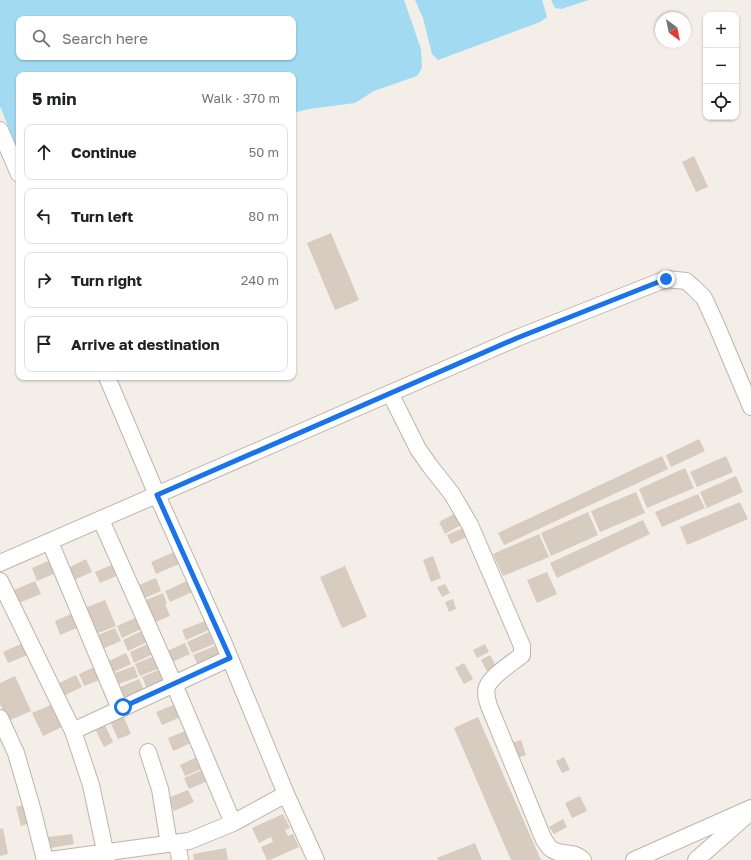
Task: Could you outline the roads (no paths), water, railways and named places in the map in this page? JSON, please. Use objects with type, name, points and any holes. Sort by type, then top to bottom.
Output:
[{"type":"street","points":[[0,130],[16,167]]},
{"type":"street","points":[[0,563],[517,338],[666,279],[686,282],[704,298],[751,407]]},
{"type":"street","points":[[108,380],[157,495],[230,658],[286,794],[316,860]]},
{"type":"street","points":[[390,393],[418,449],[461,507],[522,646],[522,655],[493,678],[488,686],[486,696],[488,706],[544,840],[550,848],[558,852],[578,855],[583,860]]},
{"type":"street","points":[[101,520],[174,684],[233,823]]},
{"type":"street","points":[[50,542],[120,709]]},
{"type":"street","points":[[0,581],[73,731],[92,785],[106,856]]},
{"type":"street","points":[[73,731],[230,658]]},
{"type":"street","points":[[0,718],[16,753],[45,860]]},
{"type":"street","points":[[148,752],[160,789],[173,843],[180,860]]},
{"type":"street","points":[[50,860],[106,856],[189,840],[233,823],[286,794]]},
{"type":"street","points":[[634,860],[751,808]]},
{"type":"street","points":[[696,860],[751,811]]},
{"type":"water","points":[[0,0],[404,0],[421,49],[422,68],[417,76],[374,91],[355,103],[296,112],[296,72],[16,72],[16,146],[0,106]]},
{"type":"water","points":[[415,0],[542,0],[547,17],[540,22],[438,60],[432,54],[423,18]]},
{"type":"water","points":[[551,0],[589,0],[561,9],[555,8]]}]
